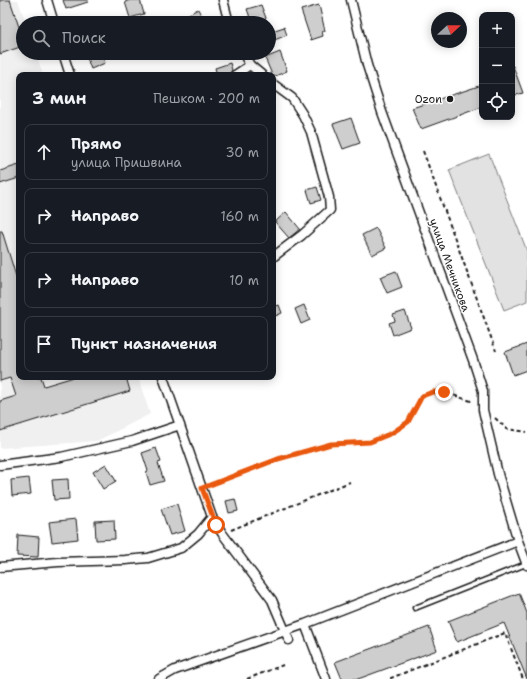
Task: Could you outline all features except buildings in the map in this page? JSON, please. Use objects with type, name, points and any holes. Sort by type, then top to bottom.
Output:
[{"type":"street","points":[[47,0],[52,16]]},
{"type":"street","points":[[223,0],[227,16]]},
{"type":"street","name":"улица Мечникова","points":[[351,0],[367,65],[382,112],[483,391],[483,410],[498,474],[518,541],[527,564]]},
{"type":"street","points":[[66,60],[69,72]]},
{"type":"street","points":[[247,60],[250,65],[258,72]]},
{"type":"street","points":[[240,72],[250,65]]},
{"type":"street","points":[[276,86],[292,98],[303,115],[311,132],[329,197],[330,210],[302,235],[276,255]]},
{"type":"street","points":[[164,380],[212,517],[222,533],[272,600],[290,640]]},
{"type":"street","points":[[0,465],[68,455],[132,441],[180,425]]},
{"type":"street","points":[[0,567],[58,562],[148,558],[181,548],[198,534],[212,517]]},
{"type":"street","points":[[159,679],[175,670],[305,624],[518,541]]},
{"type":"street","points":[[305,624],[326,679]]},
{"type":"lane","points":[[414,608],[527,564]]},
{"type":"path","points":[[423,151],[496,351]]},
{"type":"path","points":[[202,488],[278,459],[331,444],[370,442],[392,433],[408,422],[422,396],[433,392],[444,392],[470,401],[480,398],[483,391]]},
{"type":"path","points":[[492,413],[495,420],[507,429],[527,432]]},
{"type":"path","points":[[222,533],[350,482]]},
{"type":"path","points":[[391,679],[505,633],[523,679]]},
{"type":"path","points":[[247,679],[283,665]]},
{"type":"shaded area","points":[[0,0],[18,0],[24,16],[16,16],[16,60],[38,60],[42,72],[16,72],[16,380],[139,380],[150,414],[97,441],[0,448]]},
{"type":"shaded area","points":[[489,154],[527,251],[527,301],[504,310],[449,170]]},
{"type":"place","name":"Ozon","points":[[450,99]]},
{"type":"route","points":[[216,525],[202,488],[278,459],[331,444],[370,442],[392,433],[408,422],[422,396],[433,392],[444,392]]}]
